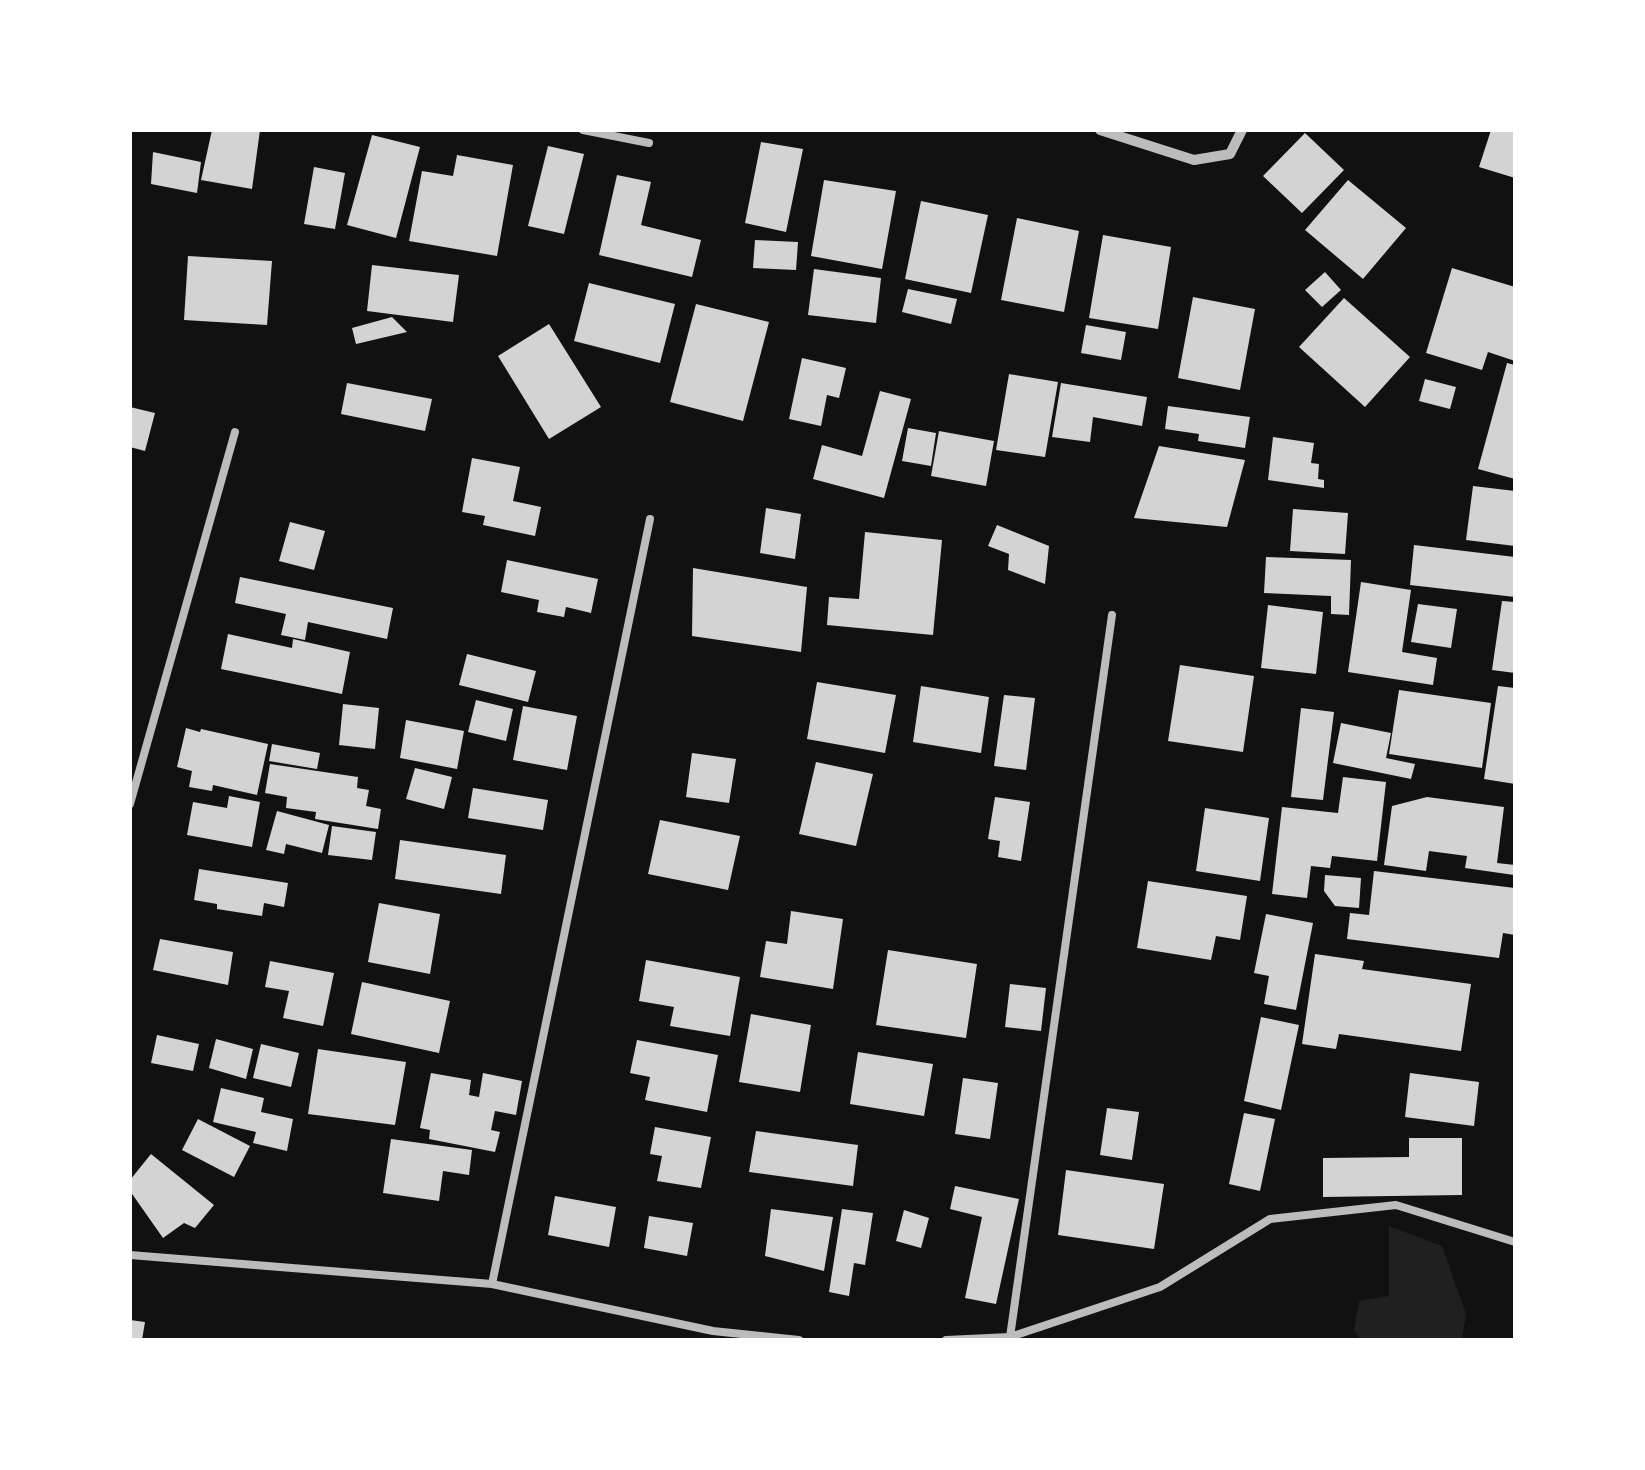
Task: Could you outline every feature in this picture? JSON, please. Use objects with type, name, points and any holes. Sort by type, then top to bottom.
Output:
[{"type":"street","points":[[1100,130],[1194,160],[1230,154],[1242,130]]},
{"type":"lane","points":[[582,130],[649,143]]},
{"type":"lane","points":[[130,804],[235,432]]},
{"type":"lane","points":[[492,1284],[650,519]]},
{"type":"lane","points":[[1010,1337],[1112,616]]},
{"type":"lane","points":[[946,1340],[1010,1337],[1160,1287],[1270,1220],[1396,1205],[1515,1242]]},
{"type":"lane","points":[[130,1255],[492,1284],[712,1332],[799,1340]]},
{"type":"shaded area","points":[[1389,1226],[1442,1246],[1466,1314],[1462,1340],[1361,1340],[1354,1330],[1359,1301],[1389,1296]]},
{"type":"building","points":[[212,130],[260,130],[252,189],[201,180]]},
{"type":"building","points":[[1491,130],[1515,130],[1515,178],[1479,167]]},
{"type":"building","points":[[1305,133],[1344,170],[1302,213],[1263,176]]},
{"type":"building","points":[[372,135],[420,147],[396,238],[347,225]]},
{"type":"building","points":[[761,142],[803,149],[786,232],[745,223]]},
{"type":"building","points":[[548,146],[584,154],[564,234],[528,226]]},
{"type":"building","points":[[153,152],[201,162],[197,193],[151,184]]},
{"type":"building","points":[[457,155],[513,165],[497,256],[409,241],[422,171],[453,176]]},
{"type":"building","points":[[314,167],[345,173],[335,229],[304,224]]},
{"type":"building","points":[[617,175],[651,182],[641,225],[701,240],[692,277],[599,255]]},
{"type":"building","points":[[824,180],[896,191],[882,269],[811,256]]},
{"type":"building","points":[[1348,180],[1406,228],[1363,279],[1305,230]]},
{"type":"building","points":[[921,201],[988,215],[971,293],[905,279]]},
{"type":"building","points":[[1017,218],[1079,231],[1064,312],[1001,300]]},
{"type":"building","points":[[1103,235],[1171,247],[1158,329],[1089,318]]},
{"type":"building","points":[[755,240],[798,242],[796,270],[753,268]]},
{"type":"building","points":[[188,256],[272,261],[267,325],[184,320]]},
{"type":"building","points":[[372,265],[459,275],[453,322],[367,311]]},
{"type":"building","points":[[1452,268],[1515,287],[1515,361],[1488,352],[1482,370],[1426,353]]},
{"type":"building","points":[[814,269],[881,278],[876,323],[808,315]]},
{"type":"building","points":[[1325,272],[1341,290],[1322,307],[1305,290]]},
{"type":"building","points":[[589,283],[675,304],[660,363],[574,341]]},
{"type":"building","points":[[908,289],[957,299],[951,324],[902,312]]},
{"type":"building","points":[[1193,297],[1255,309],[1240,390],[1178,378]]},
{"type":"building","points":[[1344,298],[1410,357],[1365,407],[1299,347]]},
{"type":"building","points":[[696,304],[769,322],[743,421],[670,402]]},
{"type":"building","points":[[392,317],[407,332],[356,344],[352,328]]},
{"type":"building","points":[[549,324],[601,407],[549,439],[498,356]]},
{"type":"building","points":[[1086,325],[1126,332],[1121,360],[1081,353]]},
{"type":"building","points":[[802,358],[846,368],[839,398],[827,395],[821,426],[789,419]]},
{"type":"building","points":[[1507,363],[1515,365],[1515,479],[1478,469]]},
{"type":"building","points":[[1009,374],[1058,382],[1045,457],[996,450]]},
{"type":"building","points":[[1425,379],[1456,387],[1450,409],[1419,401]]},
{"type":"building","points":[[347,383],[432,399],[425,431],[341,414]]},
{"type":"building","points":[[1061,383],[1147,397],[1142,426],[1093,417],[1090,442],[1052,437]]},
{"type":"building","points":[[880,391],[911,399],[884,498],[813,479],[822,445],[862,456]]},
{"type":"building","points":[[1168,406],[1250,417],[1245,448],[1198,441],[1199,434],[1165,429]]},
{"type":"building","points":[[130,407],[155,413],[145,451],[130,447]]},
{"type":"building","points":[[908,428],[936,433],[931,466],[902,461]]},
{"type":"building","points":[[939,431],[994,441],[986,486],[931,476]]},
{"type":"building","points":[[1273,437],[1314,443],[1311,463],[1319,464],[1318,479],[1324,480],[1324,488],[1268,480]]},
{"type":"building","points":[[1159,446],[1245,460],[1227,527],[1134,518]]},
{"type":"building","points":[[472,458],[520,467],[513,501],[541,507],[535,536],[483,525],[485,516],[462,512]]},
{"type":"building","points":[[1473,486],[1515,491],[1515,546],[1466,540]]},
{"type":"building","points":[[766,508],[801,514],[795,559],[760,553]]},
{"type":"building","points":[[1293,509],[1348,513],[1345,554],[1290,551]]},
{"type":"building","points":[[290,522],[325,531],[314,570],[279,561]]},
{"type":"building","points":[[997,525],[1049,546],[1045,584],[1008,570],[1009,554],[988,546]]},
{"type":"building","points":[[865,532],[942,540],[933,635],[827,625],[829,597],[859,599]]},
{"type":"building","points":[[1414,545],[1515,557],[1515,597],[1410,585]]},
{"type":"building","points":[[1266,557],[1351,560],[1349,615],[1331,614],[1331,596],[1264,593]]},
{"type":"building","points":[[507,560],[598,579],[591,613],[566,607],[564,617],[537,612],[539,600],[501,592]]},
{"type":"building","points":[[693,568],[807,587],[801,652],[692,636]]},
{"type":"building","points":[[240,577],[393,608],[387,639],[308,622],[305,640],[281,635],[286,614],[235,603]]},
{"type":"building","points":[[1361,582],[1411,590],[1402,652],[1437,658],[1433,685],[1348,672]]},
{"type":"building","points":[[1502,601],[1515,602],[1515,673],[1492,670]]},
{"type":"building","points":[[1418,604],[1457,609],[1451,648],[1411,642]]},
{"type":"building","points":[[1268,605],[1323,612],[1316,674],[1261,668]]},
{"type":"building","points":[[228,634],[292,648],[293,639],[350,652],[342,694],[221,669]]},
{"type":"building","points":[[467,654],[536,671],[528,702],[459,685]]},
{"type":"building","points":[[1180,665],[1254,676],[1243,752],[1168,741]]},
{"type":"building","points":[[817,682],[896,695],[885,753],[807,739]]},
{"type":"building","points":[[921,686],[989,697],[981,753],[913,742]]},
{"type":"building","points":[[1498,686],[1515,688],[1515,784],[1484,779]]},
{"type":"building","points":[[1399,690],[1491,703],[1482,768],[1389,754]]},
{"type":"building","points":[[1004,695],[1035,698],[1026,770],[994,766]]},
{"type":"building","points":[[476,700],[513,709],[506,741],[468,732]]},
{"type":"building","points":[[343,704],[379,708],[375,749],[339,745]]},
{"type":"building","points":[[523,706],[577,716],[567,770],[513,760]]},
{"type":"building","points":[[1301,708],[1334,712],[1323,800],[1291,797]]},
{"type":"building","points":[[406,720],[464,731],[457,769],[400,758]]},
{"type":"building","points":[[1341,723],[1391,733],[1386,758],[1415,764],[1411,779],[1333,763]]},
{"type":"building","points":[[186,728],[268,744],[257,795],[213,785],[212,791],[189,787],[192,771],[177,767]]},
{"type":"building","points":[[272,744],[320,753],[317,769],[269,761]]},
{"type":"building","points":[[692,753],[736,759],[729,803],[686,797]]},
{"type":"building","points":[[816,762],[873,774],[856,846],[799,834]]},
{"type":"building","points":[[270,764],[358,777],[357,788],[369,790],[366,806],[381,809],[378,829],[315,819],[316,812],[286,808],[287,797],[265,793]]},
{"type":"building","points":[[415,768],[452,777],[444,809],[406,799]]},
{"type":"building","points":[[1343,777],[1386,782],[1377,861],[1332,856],[1330,868],[1311,866],[1307,898],[1272,894],[1282,807],[1338,813]]},
{"type":"building","points":[[473,788],[548,800],[543,830],[468,818]]},
{"type":"building","points":[[229,796],[260,802],[252,847],[187,835],[193,802],[227,808]]},
{"type":"building","points":[[995,797],[1030,802],[1021,861],[998,857],[1000,841],[988,839]]},
{"type":"building","points":[[1427,797],[1504,807],[1497,863],[1515,865],[1514,875],[1465,868],[1467,856],[1429,851],[1426,871],[1384,865],[1392,806]]},
{"type":"building","points":[[1205,808],[1269,818],[1260,881],[1196,871]]},
{"type":"building","points":[[277,811],[329,825],[322,853],[286,844],[284,854],[266,850]]},
{"type":"building","points":[[660,820],[740,836],[728,890],[648,874]]},
{"type":"building","points":[[332,826],[376,832],[372,860],[328,855]]},
{"type":"building","points":[[400,840],[506,855],[501,894],[395,879]]},
{"type":"building","points":[[199,869],[288,883],[284,907],[264,903],[262,916],[217,909],[217,904],[194,900]]},
{"type":"building","points":[[1374,871],[1515,888],[1515,935],[1503,933],[1499,958],[1347,939],[1350,913],[1369,915]]},
{"type":"building","points":[[1325,875],[1361,878],[1359,908],[1335,906],[1324,891]]},
{"type":"building","points":[[1148,881],[1247,896],[1240,940],[1216,936],[1211,960],[1137,948]]},
{"type":"building","points":[[379,903],[440,914],[430,974],[368,962]]},
{"type":"building","points":[[791,911],[843,919],[833,989],[760,977],[766,941],[787,944]]},
{"type":"building","points":[[1266,914],[1313,923],[1296,1010],[1264,1004],[1269,976],[1254,973]]},
{"type":"building","points":[[160,939],[233,952],[228,985],[153,970]]},
{"type":"building","points":[[888,950],[977,964],[966,1038],[876,1025]]},
{"type":"building","points":[[1315,954],[1364,961],[1362,969],[1471,984],[1461,1051],[1339,1034],[1336,1049],[1302,1044]]},
{"type":"building","points":[[646,960],[740,977],[730,1036],[670,1026],[674,1007],[639,1001]]},
{"type":"building","points":[[270,961],[334,973],[323,1026],[283,1018],[289,991],[265,987]]},
{"type":"building","points":[[362,982],[450,1001],[439,1053],[351,1034]]},
{"type":"building","points":[[1010,984],[1046,988],[1041,1031],[1005,1027]]},
{"type":"building","points":[[751,1014],[811,1025],[800,1092],[739,1082]]},
{"type":"building","points":[[1261,1017],[1299,1025],[1281,1110],[1244,1101]]},
{"type":"building","points":[[157,1035],[199,1044],[193,1071],[151,1063]]},
{"type":"building","points":[[216,1039],[253,1049],[246,1079],[209,1068]]},
{"type":"building","points":[[637,1040],[718,1055],[707,1112],[645,1100],[650,1077],[630,1073]]},
{"type":"building","points":[[261,1044],[299,1053],[291,1087],[253,1078]]},
{"type":"building","points":[[318,1049],[406,1062],[395,1125],[308,1114]]},
{"type":"building","points":[[858,1052],[933,1064],[924,1116],[850,1104]]},
{"type":"building","points":[[431,1073],[471,1080],[469,1095],[479,1097],[483,1073],[522,1081],[516,1115],[495,1111],[491,1130],[500,1132],[495,1152],[429,1139],[430,1130],[420,1128]]},
{"type":"building","points":[[1410,1073],[1479,1082],[1474,1126],[1405,1117]]},
{"type":"building","points":[[963,1078],[998,1083],[990,1139],[955,1134]]},
{"type":"building","points":[[221,1088],[264,1098],[261,1112],[293,1119],[287,1151],[253,1143],[256,1132],[213,1122]]},
{"type":"building","points":[[1107,1108],[1139,1112],[1132,1160],[1100,1155]]},
{"type":"building","points":[[1244,1113],[1275,1119],[1260,1191],[1229,1184]]},
{"type":"building","points":[[198,1119],[250,1146],[234,1177],[182,1150]]},
{"type":"building","points":[[655,1127],[711,1137],[701,1188],[657,1181],[662,1156],[650,1154]]},
{"type":"building","points":[[756,1131],[858,1145],[853,1186],[749,1172]]},
{"type":"building","points":[[1409,1138],[1462,1138],[1462,1195],[1323,1197],[1323,1158],[1409,1157]]},
{"type":"building","points":[[391,1139],[472,1150],[469,1175],[443,1171],[439,1201],[383,1193]]},
{"type":"building","points":[[151,1154],[214,1205],[195,1228],[184,1223],[163,1238],[130,1191],[130,1180]]},
{"type":"building","points":[[1066,1170],[1164,1184],[1154,1249],[1058,1235]]},
{"type":"building","points":[[955,1186],[1019,1199],[996,1304],[965,1298],[982,1217],[950,1209]]},
{"type":"building","points":[[555,1196],[616,1207],[609,1247],[548,1235]]},
{"type":"building","points":[[771,1209],[833,1217],[824,1271],[765,1256]]},
{"type":"building","points":[[842,1209],[873,1213],[865,1265],[854,1263],[849,1296],[829,1292]]},
{"type":"building","points":[[904,1210],[929,1218],[921,1248],[896,1241]]},
{"type":"building","points":[[649,1216],[693,1223],[687,1256],[644,1248]]},
{"type":"building","points":[[130,1320],[145,1322],[142,1340],[130,1340]]}]
